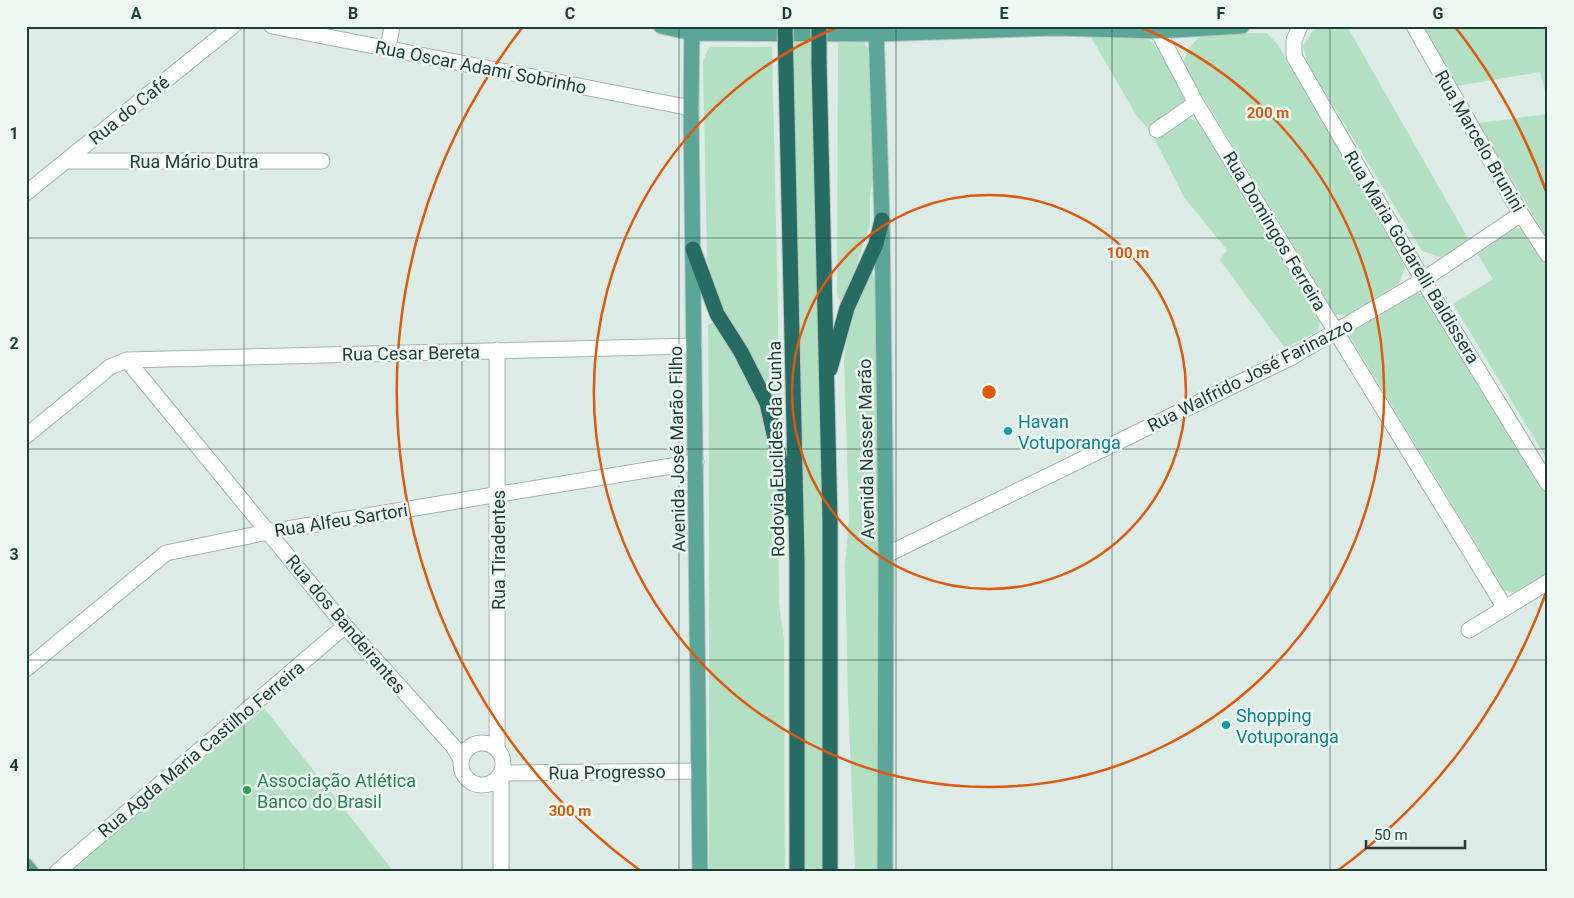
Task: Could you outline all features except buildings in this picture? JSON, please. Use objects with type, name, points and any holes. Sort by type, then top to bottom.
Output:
[{"type":"highway","name":"Rodovia Euclides da Cunha","points":[[785,26],[797,561],[797,872]]},
{"type":"highway","points":[[818,26],[830,520],[830,872]]},
{"type":"highway","points":[[826,385],[848,308],[876,244],[882,220]]},
{"type":"highway","points":[[693,249],[717,314],[741,352],[768,403],[781,465],[797,561]]},
{"type":"main road","points":[[662,26],[692,30],[876,30],[1056,27],[1158,31],[1242,26]]},
{"type":"main road","name":"Avenida José Marão Filho","points":[[692,30],[691,108],[700,872]]},
{"type":"main road","name":"Avenida Nasser Marão","points":[[876,30],[882,220],[886,555],[884,872]]},
{"type":"main road","points":[[26,866],[31,872]]},
{"type":"street","name":"Rua do Café","points":[[26,193],[232,26]]},
{"type":"street","name":"Rua Oscar Adamí Sobrinho","points":[[272,26],[691,108]]},
{"type":"street","points":[[388,49],[392,26]]},
{"type":"street","name":"Rua Maria Godarelli Baldissera","points":[[1300,26],[1294,40],[1294,56],[1423,280],[1548,484]]},
{"type":"street","name":"Rua Marcelo Brunini","points":[[1414,26],[1521,214],[1548,256]]},
{"type":"street","name":"Rua Domingos Ferreira","points":[[1158,31],[1196,103],[1505,608]]},
{"type":"street","points":[[1157,130],[1196,103]]},
{"type":"street","name":"Rua Mário Dutra","points":[[66,161],[322,161]]},
{"type":"street","name":"Rua Walfrido José Farinazzo","points":[[886,555],[1292,357],[1423,280],[1521,214]]},
{"type":"street","name":"Rua Cesar Bereta","points":[[127,360],[694,346]]},
{"type":"street","name":"Rua Tiradentes","points":[[497,350],[503,767],[501,872]]},
{"type":"street","points":[[26,436],[110,366],[127,360]]},
{"type":"street","name":"Rua dos Bandeirantes","points":[[127,360],[345,626],[461,751]]},
{"type":"street","name":"Rua Alfeu Sartori","points":[[26,669],[166,554],[268,532],[696,462]]},
{"type":"street","points":[[1469,630],[1548,582]]},
{"type":"street","name":"Rua Agda Maria Castilho Ferreira","points":[[57,872],[345,626]]},
{"type":"street","points":[[474,744],[489,744],[503,767],[492,783],[486,785],[474,784],[468,781],[462,771],[461,751],[474,744]]},
{"type":"street","name":"Rua Progresso","points":[[503,767],[699,771]]},
{"type":"green space","points":[[1332,26],[1347,26],[1469,240],[1443,258],[1422,251],[1307,63],[1303,46],[1313,30]]},
{"type":"green space","points":[[1427,26],[1548,26],[1548,102],[1540,72],[1457,86],[1425,31]]},
{"type":"green space","points":[[1267,33],[1278,45],[1407,262],[1399,284],[1348,315],[1335,314],[1183,64],[1188,49],[1202,34]]},
{"type":"green space","points":[[1091,37],[1145,37],[1154,44],[1186,95],[1185,106],[1156,136],[1162,136],[1189,118],[1202,123],[1322,315],[1318,331],[1285,348],[1220,260],[1227,250],[1184,197],[1151,132],[1136,115]]},
{"type":"green space","points":[[810,38],[821,386],[824,872],[804,872],[804,562],[793,39]]},
{"type":"green space","points":[[838,40],[862,40],[868,48],[874,168],[870,196],[870,225],[845,300],[840,302],[837,293]]},
{"type":"green space","points":[[709,47],[772,47],[778,371],[782,406],[777,409],[717,292],[707,259],[703,61]]},
{"type":"green space","points":[[1548,114],[1548,240],[1478,123]]},
{"type":"green space","points":[[1512,228],[1525,229],[1548,268],[1548,461],[1453,304],[1493,279],[1476,252]]},
{"type":"green space","points":[[872,271],[875,282],[878,338],[880,872],[855,872],[845,566],[849,516],[844,360],[851,310]]},
{"type":"green space","points":[[1414,292],[1427,297],[1548,493],[1548,575],[1519,593],[1505,591],[1350,337],[1354,326]]},
{"type":"green space","points":[[717,321],[764,406],[778,489],[779,602],[784,640],[785,872],[709,872],[708,325]]},
{"type":"green space","name":"Associação Atlética Banco do Brasil","points":[[264,708],[394,872],[67,872]]},
{"type":"place","name":"Havan Votuporanga","points":[[1008,431]]},
{"type":"place","name":"Shopping Votuporanga","points":[[1226,725]]},
{"type":"place","name":"Associação Atlética Banco do Brasil","points":[[247,790]]}]
